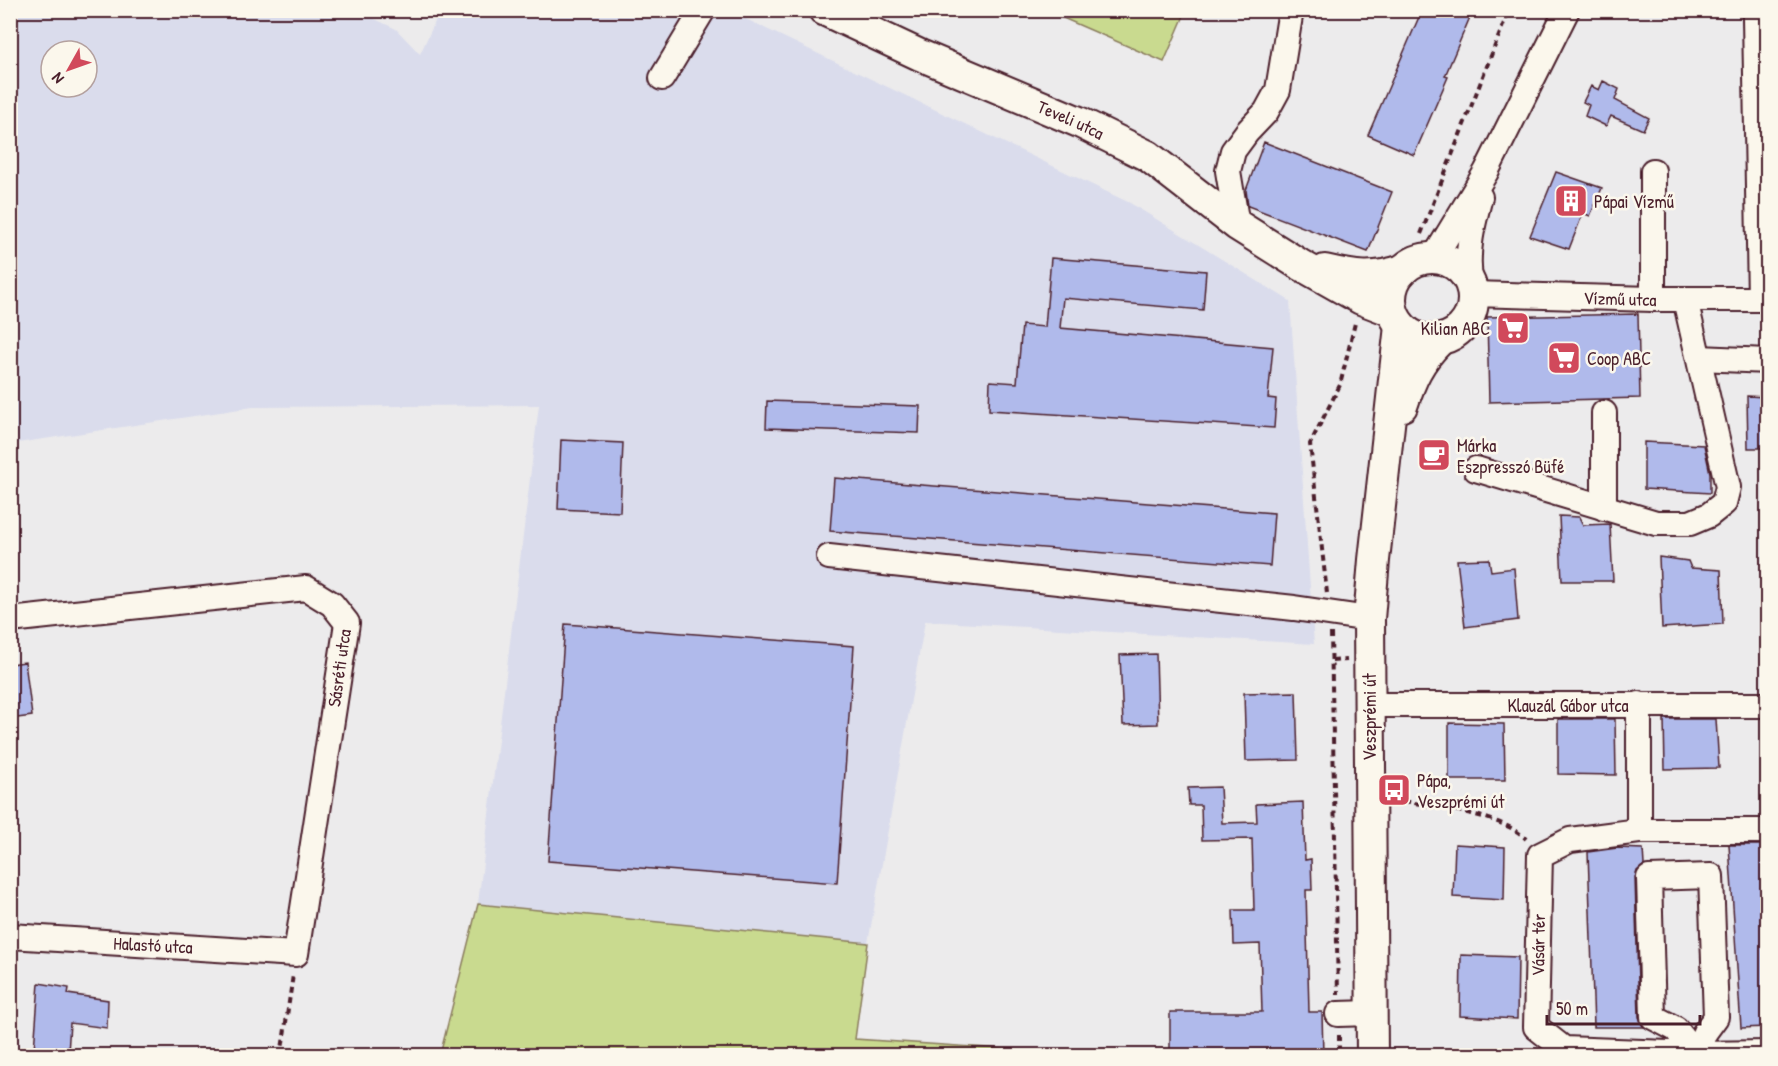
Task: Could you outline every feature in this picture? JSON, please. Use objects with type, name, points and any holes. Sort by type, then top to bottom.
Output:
[{"type":"main road","name":"Teveli utca","points":[[824,10],[1079,122],[1148,156],[1237,225],[1299,264],[1396,318]]},
{"type":"main road","points":[[1437,258],[1455,265],[1462,271],[1472,290],[1474,303],[1468,320],[1456,333],[1440,340],[1418,338],[1405,331],[1396,318],[1391,302],[1393,285],[1415,264],[1437,258]]},
{"type":"main road","name":"Teveli utca","points":[[1299,264],[1353,276],[1383,277],[1415,264]]},
{"type":"main road","name":"Veszprémi út","points":[[1372,1056],[1369,619],[1386,452],[1396,318]]},
{"type":"main road","name":"Veszprémi út","points":[[1386,452],[1413,375],[1424,356],[1440,340]]},
{"type":"street","points":[[662,78],[703,10]]},
{"type":"street","points":[[1237,225],[1228,171],[1233,151],[1266,112],[1278,90],[1291,10]]},
{"type":"street","points":[[1415,264],[1438,251],[1486,172],[1567,10]]},
{"type":"street","points":[[1755,18],[1762,106],[1764,299]]},
{"type":"street","points":[[1653,171],[1653,299]]},
{"type":"street","points":[[1472,290],[1468,267],[1469,239],[1486,172]]},
{"type":"street","name":"Vízmű utca","points":[[1472,290],[1653,299],[1764,299]]},
{"type":"street","points":[[1476,469],[1656,523],[1690,523],[1709,515],[1724,503],[1728,487],[1685,299]]},
{"type":"street","points":[[1699,358],[1767,362]]},
{"type":"street","points":[[1604,413],[1604,508]]},
{"type":"street","points":[[829,556],[1294,608],[1369,619]]},
{"type":"street","name":"Sásréti utca","points":[[10,621],[306,588],[333,604],[347,623],[296,954]]},
{"type":"street","points":[[1639,704],[1639,831]]},
{"type":"street","name":"Klauzál Gábor utca","points":[[1370,705],[1767,705]]},
{"type":"street","points":[[1540,855],[1570,840],[1639,831],[1767,831]]},
{"type":"street","name":"Vásár tér","points":[[1540,855],[1536,1027],[1564,1049],[1695,1055],[1767,1053]]},
{"type":"street","points":[[1712,876],[1716,1017],[1705,1032],[1695,1055],[1676,1029],[1653,1017],[1649,878],[1712,876]]},
{"type":"street","name":"Halastó utca","points":[[10,936],[296,954]]},
{"type":"street","points":[[1338,1014],[1371,1013]]},
{"type":"path","points":[[1332,661],[1339,1056]]},
{"type":"path","points":[[1369,794],[1496,820],[1520,833],[1540,855]]},
{"type":"path","points":[[281,1056],[296,954]]},
{"type":"shaded area","points":[[11,11],[358,11],[396,29],[420,54],[440,11],[729,11],[1130,203],[1290,301],[1314,644],[925,621],[868,943],[478,904],[539,405],[253,407],[11,444]]},
{"type":"green space","points":[[1047,11],[1186,11],[1164,62]]},
{"type":"green space","points":[[478,904],[868,943],[855,1039],[1091,1055],[440,1055]]},
{"type":"building","points":[[1422,10],[1473,10],[1445,76],[1448,77],[1414,155],[1368,135]]},
{"type":"building","points":[[1603,81],[1619,89],[1615,100],[1649,118],[1643,130],[1611,116],[1606,126],[1585,116],[1589,105],[1583,102],[1591,86],[1599,90]]},
{"type":"building","points":[[1264,142],[1392,192],[1368,252],[1248,206],[1246,190]]},
{"type":"building","name":"Pápai Vízmű","points":[[1556,172],[1602,188],[1590,216],[1583,213],[1569,249],[1530,236]]},
{"type":"building","points":[[1051,258],[1206,271],[1203,310],[1063,298],[1060,328],[1273,347],[1268,398],[1276,399],[1274,428],[989,410],[990,381],[1017,383],[1022,325],[1045,327]]},
{"type":"building","name":"Coop ABC","points":[[1638,314],[1640,398],[1489,402],[1487,317]]},
{"type":"building","points":[[1747,396],[1767,397],[1767,448],[1748,448]]},
{"type":"building","points":[[767,401],[920,406],[919,433],[766,428]]},
{"type":"building","points":[[561,440],[623,443],[620,512],[558,509]]},
{"type":"building","points":[[1644,442],[1704,445],[1710,473],[1710,493],[1644,489]]},
{"type":"building","points":[[834,478],[1274,513],[1270,566],[830,531]]},
{"type":"building","points":[[1559,516],[1579,517],[1583,525],[1610,524],[1613,581],[1562,581]]},
{"type":"building","points":[[1659,557],[1688,561],[1691,568],[1721,570],[1723,624],[1662,628]]},
{"type":"building","points":[[1489,559],[1491,571],[1514,568],[1518,620],[1465,627],[1457,560]]},
{"type":"building","points":[[565,624],[854,646],[837,883],[548,861]]},
{"type":"building","points":[[1156,654],[1158,724],[1123,725],[1120,655]]},
{"type":"building","points":[[25,662],[32,716],[10,719],[10,664]]},
{"type":"building","points":[[1296,692],[1298,760],[1246,761],[1244,693]]},
{"type":"building","points":[[1558,719],[1615,719],[1616,775],[1558,774]]},
{"type":"building","points":[[1664,719],[1716,719],[1719,768],[1665,769]]},
{"type":"building","points":[[1449,723],[1504,724],[1505,780],[1449,780]]},
{"type":"building","points":[[1220,787],[1222,823],[1257,822],[1256,804],[1303,802],[1305,860],[1311,859],[1312,890],[1306,890],[1309,1012],[1322,1012],[1323,1056],[1170,1056],[1170,1012],[1262,1012],[1260,944],[1234,945],[1233,910],[1254,910],[1252,839],[1202,840],[1201,805],[1189,805],[1188,788]]},
{"type":"building","points":[[1455,844],[1505,847],[1504,900],[1453,897]]},
{"type":"building","points":[[1729,845],[1767,845],[1767,1027],[1741,1028]]},
{"type":"building","points":[[1617,848],[1643,849],[1644,865],[1637,871],[1635,878],[1639,1017],[1644,1027],[1594,1027],[1588,852]]},
{"type":"building","points":[[1461,955],[1518,957],[1517,1019],[1460,1016]]},
{"type":"building","points":[[39,983],[69,988],[68,994],[108,1000],[107,1028],[70,1023],[68,1053],[34,1050]]},
{"type":"place","name":"Pápai Vízmű","points":[[1571,201]]},
{"type":"place","name":"Kilian ABC","points":[[1513,328]]},
{"type":"place","name":"Coop ABC","points":[[1564,358]]},
{"type":"place","name":"Márka Eszpresszó Büfé","points":[[1434,455]]},
{"type":"place","name":"Pápa, Veszprémi út","points":[[1394,790]]}]
